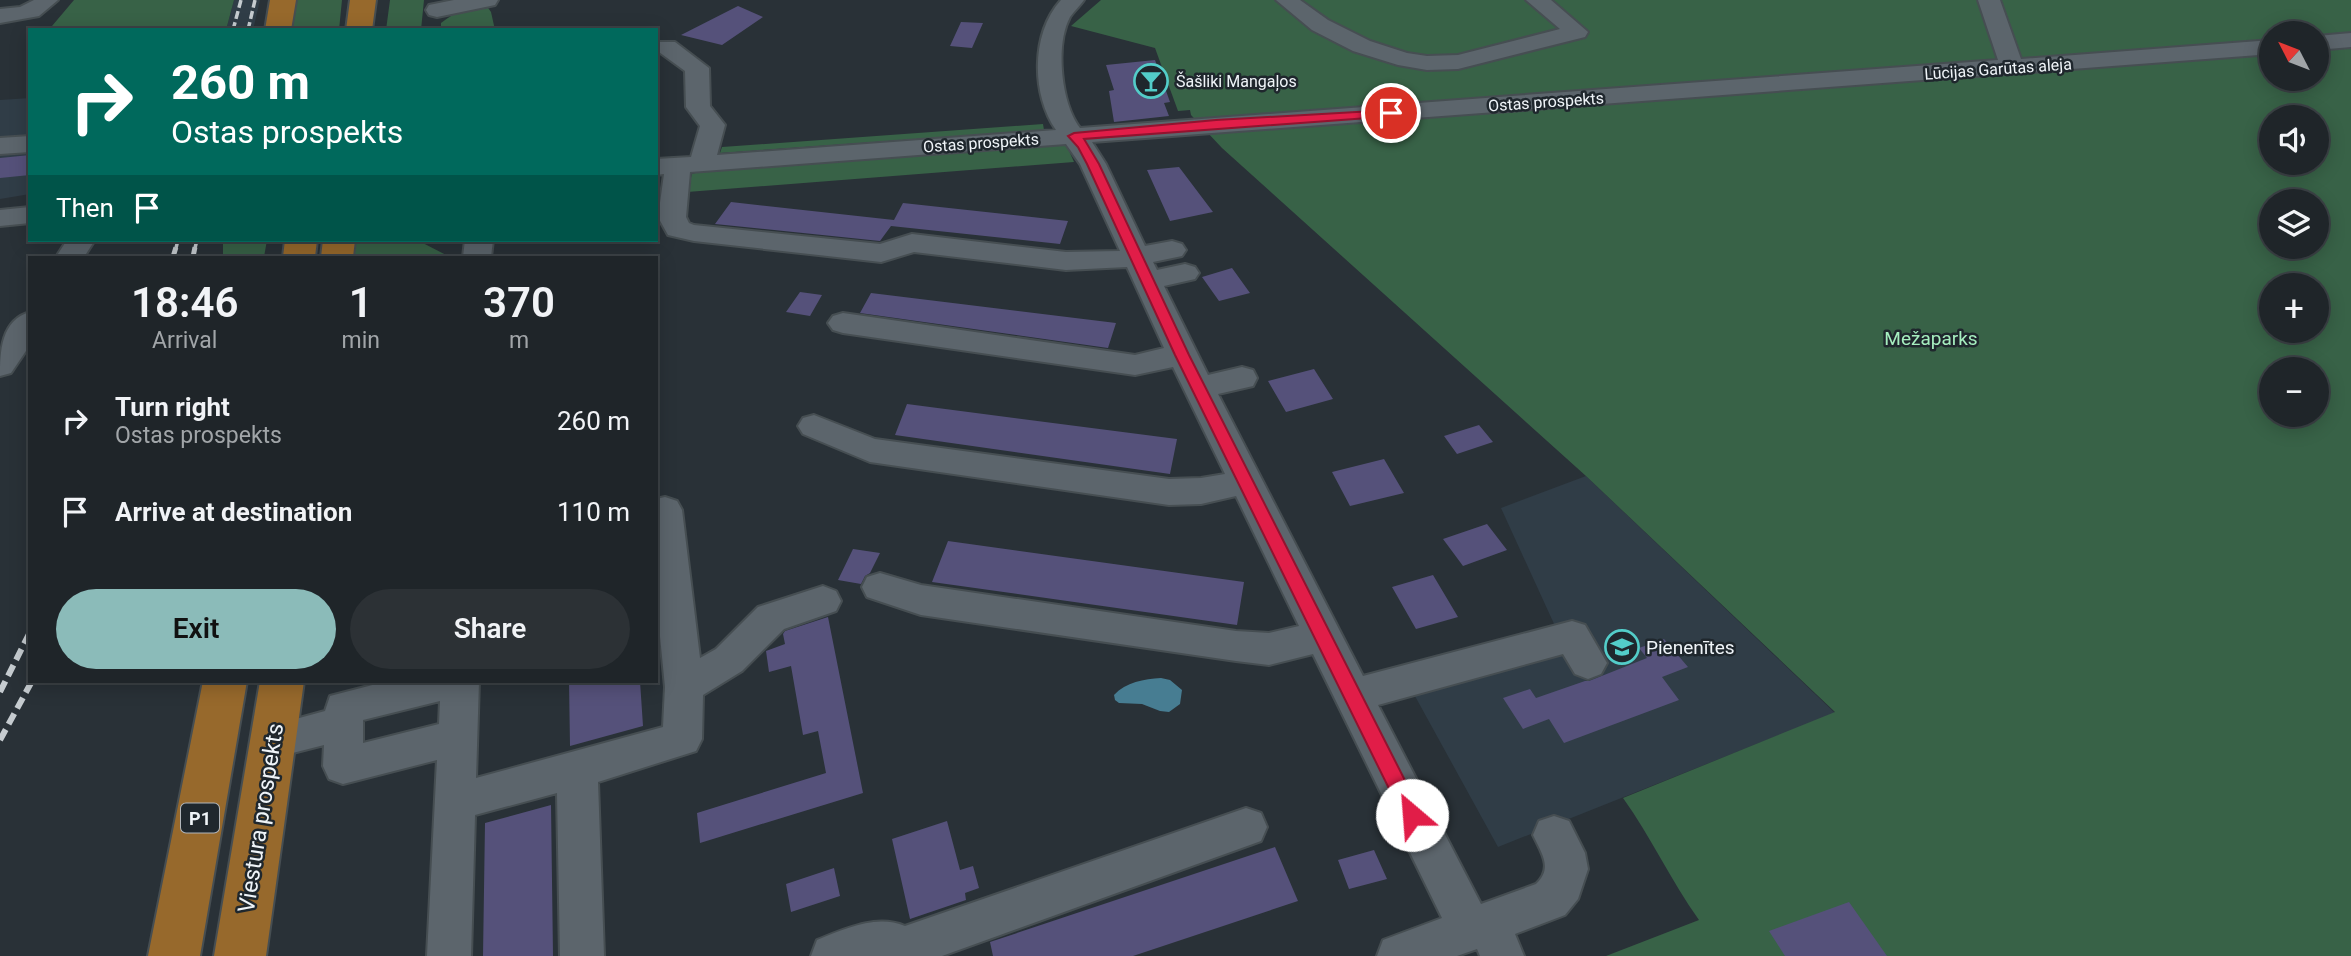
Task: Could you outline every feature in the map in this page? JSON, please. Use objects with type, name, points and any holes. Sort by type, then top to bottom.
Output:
[{"type":"main road","points":[[278,28],[283,0]]},
{"type":"main road","points":[[359,28],[363,0]]},
{"type":"main road","name":"P1","points":[[174,956],[225,683]]},
{"type":"main road","name":"Viestura prospekts","points":[[240,956],[282,683]]},
{"type":"street","points":[[0,16],[18,15],[39,9],[47,0]]},
{"type":"street","points":[[1073,0],[1062,10],[1055,24],[1049,70],[1057,111],[1088,155],[1182,355],[1322,636],[1487,936]]},
{"type":"street","points":[[1287,0],[1302,15],[1355,42],[1407,61],[1447,63],[1577,32],[1536,0]]},
{"type":"street","points":[[1989,0],[2012,68]]},
{"type":"street","points":[[436,13],[494,5]]},
{"type":"street","points":[[2329,42],[2351,40]]},
{"type":"street","points":[[667,47],[697,68],[698,107],[713,125],[674,175],[672,217],[678,229],[881,253],[912,243],[1066,261],[1114,261],[1141,269],[1178,261]]},
{"type":"street","name":"Lūcijas Garūtas aleja","points":[[1724,89],[2259,48]]},
{"type":"street","name":"Ostas prospekts","points":[[674,175],[1216,124],[1724,89]]},
{"type":"street","points":[[0,146],[28,144]]},
{"type":"street","points":[[0,218],[28,215]]},
{"type":"street","points":[[844,323],[1135,365],[1182,355]]},
{"type":"street","points":[[0,366],[28,326]]},
{"type":"street","points":[[814,426],[870,450],[1169,492],[1201,491],[1246,482]]},
{"type":"street","points":[[456,802],[682,739],[663,564],[665,510],[658,512]]},
{"type":"street","points":[[880,587],[921,600],[1236,646],[1269,649],[1322,636]]},
{"type":"street","points":[[673,669],[729,660],[771,618],[823,601]]},
{"type":"street","points":[[1353,695],[1572,636],[1588,663]]},
{"type":"street","points":[[446,683],[344,708],[343,766],[458,737]]},
{"type":"street","points":[[449,956],[460,683]]},
{"type":"street","points":[[272,741],[344,723]]},
{"type":"street","points":[[577,770],[582,956]]},
{"type":"street","points":[[833,956],[875,942],[892,943],[899,953],[1246,827]]},
{"type":"street","points":[[1399,956],[1487,936],[1550,900],[1563,887],[1567,873],[1566,857],[1555,835]]},
{"type":"lane","points":[[1199,388],[1242,378]]},
{"type":"shaded area","points":[[234,0],[260,0],[253,28],[227,28]]},
{"type":"shaded area","points":[[28,98],[28,194],[0,199],[0,100]]},
{"type":"shaded area","name":"Pienenītes","points":[[1586,476],[1835,713],[1498,847],[1399,667],[1555,626],[1501,508]]},
{"type":"green space","points":[[74,0],[234,0],[227,28],[52,26]]},
{"type":"green space","points":[[294,0],[342,0],[339,28],[287,28]]},
{"type":"green space","points":[[390,0],[424,0],[421,28],[386,28]]},
{"type":"green space","name":"Mežaparks","points":[[1101,0],[2351,0],[2351,956],[1606,956],[1699,920],[1623,798],[1835,712],[1586,476],[1222,148],[1191,115],[1190,110],[1178,111],[1155,48],[1071,26]]},
{"type":"green space","points":[[486,5],[491,12],[495,28],[441,28],[441,23],[468,9]]},
{"type":"green space","points":[[1043,124],[1044,130],[720,153],[722,147]]},
{"type":"green space","points":[[1059,143],[1067,146],[1074,162],[687,192],[692,174],[708,169]]},
{"type":"green space","points":[[223,242],[267,242],[264,256],[223,256]]},
{"type":"green space","points":[[352,242],[421,242],[448,256],[350,256]]},
{"type":"water","points":[[1161,678],[1170,680],[1182,690],[1180,704],[1169,712],[1115,700],[1114,695],[1130,684]]},
{"type":"building","points":[[738,6],[763,17],[722,45],[681,35]]},
{"type":"building","points":[[961,22],[983,23],[972,48],[950,46]]},
{"type":"building","name":"Šašliki Mangaļos","points":[[1155,60],[1170,102],[1164,103],[1169,116],[1114,122],[1109,91],[1114,90],[1106,65]]},
{"type":"building","points":[[28,155],[28,175],[0,178],[0,158]]},
{"type":"building","points":[[1179,167],[1213,212],[1170,221],[1147,170]]},
{"type":"building","points":[[731,202],[894,220],[903,203],[1068,221],[1060,244],[891,226],[880,241],[715,224]]},
{"type":"building","points":[[1232,268],[1250,293],[1219,301],[1202,277]]},
{"type":"building","points":[[800,292],[822,295],[810,316],[786,312]]},
{"type":"building","points":[[871,293],[1116,323],[1108,348],[860,313]]},
{"type":"building","points":[[1314,369],[1333,399],[1286,412],[1268,381]]},
{"type":"building","points":[[907,404],[1177,439],[1170,474],[895,435]]},
{"type":"building","points":[[1479,425],[1493,442],[1457,454],[1444,436]]},
{"type":"building","points":[[1384,459],[1404,493],[1350,506],[1332,472]]},
{"type":"building","points":[[1487,524],[1507,550],[1463,566],[1443,539]]},
{"type":"building","points":[[948,541],[1244,582],[1237,625],[932,582]]},
{"type":"building","points":[[853,549],[880,553],[861,584],[838,580]]},
{"type":"building","points":[[1433,575],[1458,617],[1416,629],[1392,587]]},
{"type":"building","points":[[828,617],[863,793],[700,843],[697,813],[826,773],[818,731],[803,735],[791,666],[769,672],[766,651],[785,644],[785,631]]},
{"type":"building","points":[[1664,639],[1688,667],[1662,677],[1679,700],[1564,743],[1549,719],[1523,729],[1503,698],[1530,689],[1536,698],[1589,681],[1647,658],[1639,648]]},
{"type":"building","points":[[569,683],[640,683],[643,726],[570,746]]},
{"type":"building","points":[[551,805],[553,956],[483,956],[485,823]]},
{"type":"building","points":[[947,821],[960,870],[973,866],[979,888],[965,893],[966,900],[910,919],[892,839]]},
{"type":"building","points":[[1275,847],[1298,901],[1133,956],[993,956],[990,942]]},
{"type":"building","points":[[1374,850],[1387,879],[1349,889],[1338,860]]},
{"type":"building","points":[[834,868],[840,896],[791,912],[786,884]]},
{"type":"building","points":[[1849,902],[1887,956],[1785,956],[1769,931]]},
{"type":"railway","points":[[234,28],[241,0]]},
{"type":"railway","points":[[248,28],[255,0]]},
{"type":"railway","points":[[176,248],[178,242]]},
{"type":"railway","points":[[195,248],[196,242]]},
{"type":"railway","points":[[173,256],[176,247]]},
{"type":"railway","points":[[193,256],[195,247]]},
{"type":"railway","points":[[0,692],[28,636]]},
{"type":"railway","points":[[0,740],[31,683]]},
{"type":"place","name":"Šašliki Mangaļos","points":[[1151,81]]},
{"type":"place","name":"Pienenītes","points":[[1622,647]]},
{"type":"route","points":[[1391,113],[1074,136],[1083,145],[1093,164],[1182,355],[1412,815]]}]
